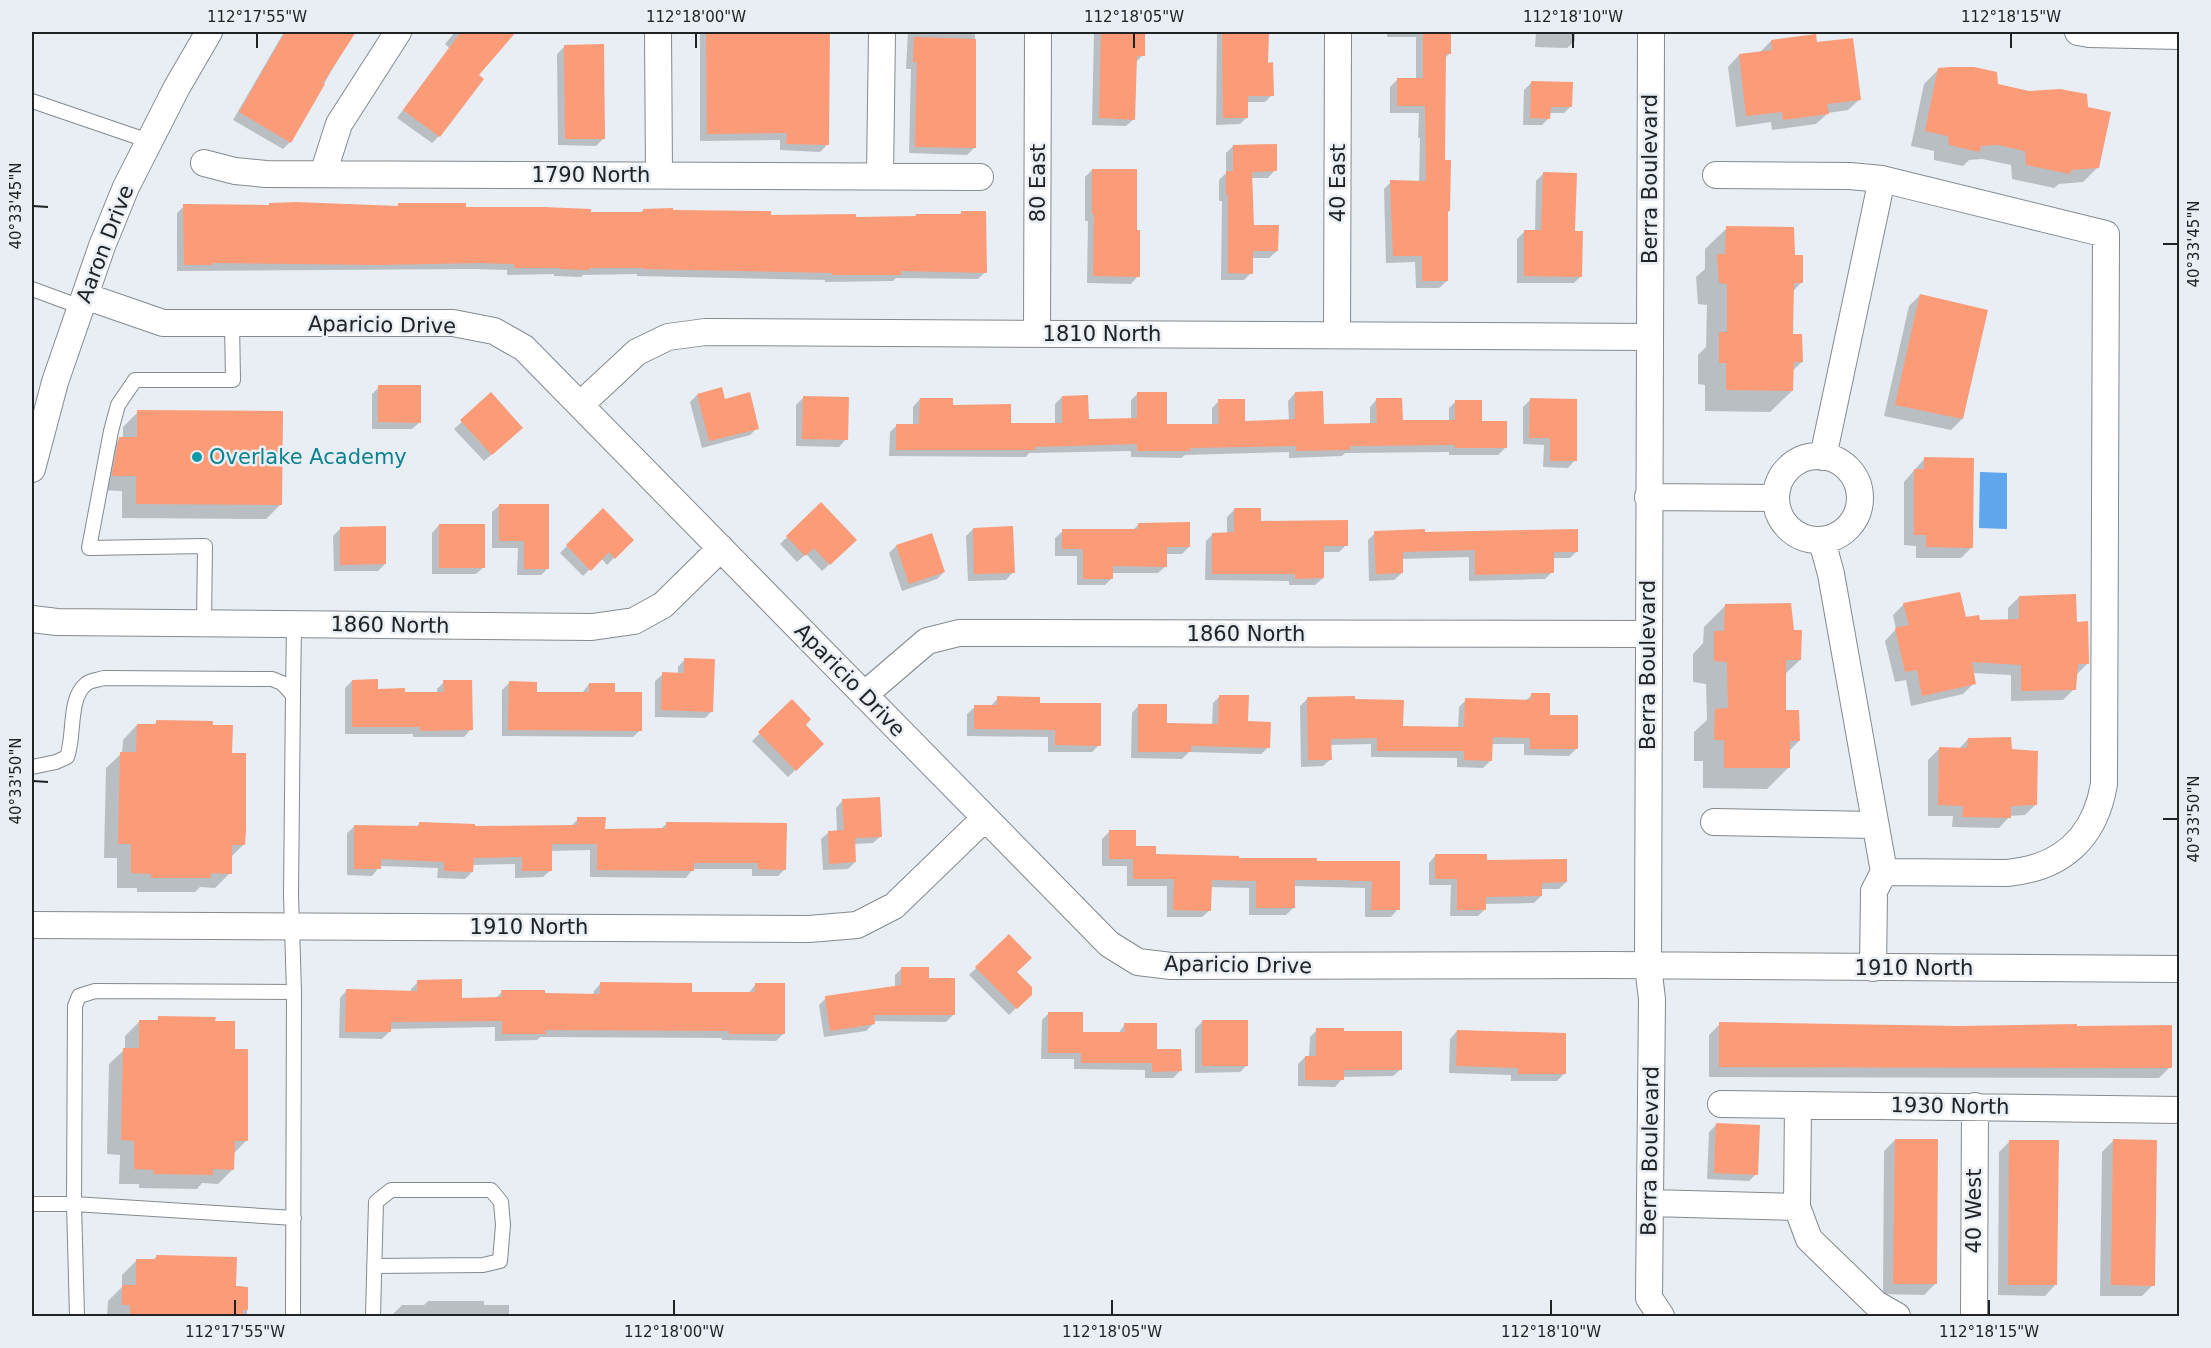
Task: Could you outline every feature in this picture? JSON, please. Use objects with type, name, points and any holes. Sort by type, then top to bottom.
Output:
[{"type":"street","name":"Aaron Drive","points":[[32,469],[55,382],[126,186],[177,87],[209,32]]},
{"type":"street","points":[[323,174],[339,124],[398,32]]},
{"type":"street","points":[[658,32],[659,175]]},
{"type":"street","points":[[880,177],[882,32]]},
{"type":"street","name":"80 East","points":[[1037,334],[1038,32]]},
{"type":"street","name":"40 East","points":[[1337,335],[1338,32]]},
{"type":"street","name":"Berra Boulevard","points":[[1648,1310],[1652,999],[1648,966],[1651,32]]},
{"type":"street","points":[[2078,32],[2180,36]]},
{"type":"street","name":"1790 North","points":[[204,163],[235,171],[266,174],[980,177]]},
{"type":"street","points":[[1716,175],[1850,176],[1882,179],[2106,234],[2104,772],[2101,801],[2095,818],[2075,846],[2043,866],[2025,872],[1884,872]]},
{"type":"street","points":[[1823,457],[1882,179]]},
{"type":"street","name":"Aparicio Drive","points":[[83,301],[163,323],[453,323],[494,331],[524,348],[1109,944],[1138,962],[1171,966],[1648,966]]},
{"type":"street","name":"1810 North","points":[[580,405],[637,352],[668,337],[705,332],[1649,337]]},
{"type":"street","points":[[1823,457],[1840,462],[1853,474],[1860,490],[1859,508],[1852,524],[1839,535],[1822,541],[1804,538],[1789,529],[1779,515],[1776,498],[1780,481],[1790,466],[1806,458],[1823,457]]},
{"type":"street","points":[[1648,497],[1776,498]]},
{"type":"street","points":[[1822,541],[1831,574],[1884,872],[1874,891],[1873,968]]},
{"type":"street","name":"1860 North","points":[[32,619],[57,622],[592,627],[634,621],[663,605],[721,548]]},
{"type":"street","name":"1860 North","points":[[864,694],[927,641],[959,633],[1648,634]]},
{"type":"street","name":"1910 North","points":[[32,925],[809,929],[857,925],[894,906],[985,818]]},
{"type":"street","points":[[1714,822],[1875,825]]},
{"type":"street","name":"1910 North","points":[[1648,966],[2180,969]]},
{"type":"street","name":"1930 North","points":[[1721,1104],[2180,1110]]},
{"type":"street","points":[[1798,1105],[1797,1207],[1809,1239],[1876,1304],[1897,1317]]},
{"type":"street","name":"40 West","points":[[1974,1317],[1975,1106]]},
{"type":"street","points":[[1650,1203],[1797,1207]]},
{"type":"lane","points":[[32,101],[149,141]]},
{"type":"lane","points":[[32,289],[83,301]]},
{"type":"lane","points":[[204,624],[205,546],[89,548],[118,405],[135,380],[233,380],[232,323]]},
{"type":"lane","points":[[293,1317],[294,625]]},
{"type":"lane","points":[[32,767],[67,757],[71,747],[77,694],[87,683],[95,680],[104,678],[272,679],[282,683],[293,695]]},
{"type":"lane","points":[[76,1317],[75,1006],[79,996],[95,991],[294,992]]},
{"type":"lane","points":[[373,1317],[374,1266],[376,1202],[391,1190],[491,1190],[501,1202],[503,1225],[500,1261],[483,1265],[374,1266]]},
{"type":"lane","points":[[32,1204],[74,1204],[294,1218]]},
{"type":"water","points":[[1980,472],[2007,473],[2007,529],[1979,528]]},
{"type":"building","points":[[285,32],[356,32],[323,83],[325,84],[291,143],[239,112]]},
{"type":"building","points":[[461,32],[516,32],[479,75],[484,79],[440,137],[403,110]]},
{"type":"building","points":[[706,32],[830,32],[829,145],[786,144],[787,133],[707,134]]},
{"type":"building","points":[[1101,32],[1145,32],[1145,56],[1137,56],[1135,120],[1099,118]]},
{"type":"building","points":[[1222,32],[1269,32],[1268,63],[1273,62],[1274,96],[1248,96],[1248,118],[1223,118]]},
{"type":"building","points":[[1423,32],[1451,32],[1451,54],[1446,54],[1445,160],[1451,160],[1448,281],[1422,281],[1422,256],[1393,256],[1390,180],[1426,181],[1425,106],[1397,106],[1397,78],[1423,78]]},
{"type":"building","points":[[1816,34],[1817,42],[1853,38],[1861,100],[1827,104],[1829,114],[1783,120],[1782,112],[1746,116],[1739,54],[1772,50],[1771,40]]},
{"type":"building","points":[[914,37],[976,39],[976,148],[915,147],[917,62],[913,62]]},
{"type":"building","points":[[604,44],[605,139],[565,139],[564,45]]},
{"type":"building","points":[[1974,67],[1997,72],[1998,84],[2029,91],[2060,89],[2087,94],[2088,107],[2111,112],[2099,168],[2071,170],[2070,174],[2026,165],[2025,151],[1998,145],[1981,146],[1979,152],[1949,145],[1948,136],[1925,131],[1938,68]]},
{"type":"building","points":[[1531,81],[1573,82],[1572,107],[1551,107],[1550,119],[1530,118]]},
{"type":"building","points":[[1277,144],[1277,171],[1252,172],[1254,225],[1279,225],[1278,251],[1253,251],[1253,274],[1228,273],[1226,171],[1233,171],[1233,145]]},
{"type":"building","points":[[1092,169],[1137,169],[1140,277],[1093,276]]},
{"type":"building","points":[[1543,172],[1577,173],[1575,231],[1583,231],[1582,277],[1524,276],[1524,230],[1541,230]]},
{"type":"building","points":[[269,203],[398,206],[398,203],[466,203],[466,207],[543,207],[591,209],[591,212],[643,212],[643,209],[673,208],[673,210],[771,211],[771,215],[856,214],[856,217],[961,214],[961,211],[986,211],[987,273],[901,271],[901,275],[832,275],[832,273],[643,268],[590,268],[590,270],[514,268],[514,264],[480,263],[380,265],[212,263],[212,265],[184,265],[183,204],[269,205]]},
{"type":"building","points":[[1726,226],[1794,227],[1795,255],[1803,255],[1803,283],[1794,283],[1793,334],[1802,334],[1803,362],[1794,362],[1793,391],[1726,390],[1726,363],[1719,363],[1719,332],[1727,332],[1727,284],[1719,283],[1717,254],[1725,254]]},
{"type":"building","points":[[1920,294],[1988,310],[1963,419],[1895,405]]},
{"type":"building","points":[[378,385],[421,385],[421,423],[378,422]]},
{"type":"building","points":[[722,387],[725,399],[750,392],[759,429],[709,441],[697,394]]},
{"type":"building","points":[[1323,391],[1324,424],[1377,423],[1376,398],[1402,398],[1403,420],[1455,420],[1455,400],[1482,400],[1482,421],[1507,421],[1507,448],[1455,448],[1455,445],[1350,446],[1350,450],[1296,451],[1296,446],[1137,451],[1137,444],[1035,447],[1035,450],[896,450],[896,424],[919,424],[920,398],[953,398],[953,405],[1011,404],[1011,423],[1062,423],[1062,396],[1088,395],[1089,419],[1137,418],[1137,392],[1167,392],[1167,424],[1219,424],[1218,399],[1245,399],[1245,421],[1295,419],[1295,392]]},
{"type":"building","points":[[491,392],[523,428],[492,455],[460,420]]},
{"type":"building","points":[[803,396],[849,397],[848,440],[802,439]]},
{"type":"building","points":[[1530,398],[1577,399],[1577,461],[1550,461],[1550,438],[1529,438]]},
{"type":"building","name":"Overlake Academy","points":[[137,410],[283,411],[282,505],[136,504],[136,476],[112,476],[112,473],[119,437],[137,437]]},
{"type":"building","points":[[1924,457],[1974,458],[1973,548],[1926,547],[1926,535],[1914,535],[1914,469],[1924,469]]},
{"type":"building","points":[[821,502],[857,540],[830,565],[814,548],[805,556],[786,536]]},
{"type":"building","points":[[499,504],[549,504],[549,569],[524,569],[524,541],[499,541]]},
{"type":"building","points":[[603,508],[634,540],[615,559],[609,552],[591,571],[566,545]]},
{"type":"building","points":[[1234,508],[1261,508],[1261,521],[1348,520],[1348,546],[1324,546],[1324,578],[1295,579],[1295,574],[1212,574],[1212,533],[1234,532]]},
{"type":"building","points":[[1190,522],[1190,547],[1167,547],[1167,567],[1113,566],[1113,579],[1083,579],[1083,549],[1062,549],[1062,529],[1138,529],[1138,523]]},
{"type":"building","points":[[439,524],[485,524],[485,568],[439,568]]},
{"type":"building","points":[[386,526],[386,564],[340,565],[340,527]]},
{"type":"building","points":[[1013,526],[1015,573],[974,574],[973,528]]},
{"type":"building","points":[[1425,529],[1425,532],[1578,529],[1578,552],[1554,552],[1554,573],[1475,575],[1475,550],[1403,552],[1403,573],[1376,574],[1374,531]]},
{"type":"building","points":[[932,533],[945,572],[909,584],[896,545]]},
{"type":"building","points":[[1960,592],[1966,617],[1979,615],[1980,620],[2019,619],[2019,596],[2076,594],[2077,622],[2088,621],[2089,664],[2078,664],[2076,690],[2021,691],[2021,665],[1972,662],[1976,684],[1922,696],[1917,670],[1905,672],[1895,628],[1909,625],[1903,603]]},
{"type":"building","points":[[1791,603],[1794,630],[1802,630],[1801,660],[1786,660],[1786,710],[1799,710],[1800,741],[1790,741],[1790,768],[1724,768],[1724,740],[1714,740],[1715,709],[1728,708],[1727,662],[1714,661],[1714,631],[1724,631],[1725,604]]},
{"type":"building","points":[[684,658],[715,659],[713,712],[661,710],[662,672],[684,673]]},
{"type":"building","points":[[378,679],[378,689],[405,688],[405,692],[444,692],[443,680],[472,680],[473,730],[420,731],[420,727],[352,727],[352,680]]},
{"type":"building","points":[[509,681],[537,682],[537,692],[589,692],[589,683],[615,683],[615,692],[642,692],[642,731],[508,730]]},
{"type":"building","points":[[1531,693],[1550,693],[1550,715],[1578,715],[1578,749],[1530,749],[1530,738],[1493,737],[1492,761],[1464,760],[1464,751],[1377,751],[1377,738],[1331,739],[1332,760],[1308,760],[1307,697],[1355,696],[1355,699],[1404,700],[1403,726],[1464,727],[1465,698],[1531,700]]},
{"type":"building","points":[[1219,695],[1249,695],[1248,721],[1271,722],[1270,748],[1191,746],[1191,752],[1138,752],[1138,704],[1167,704],[1167,723],[1218,724]]},
{"type":"building","points":[[997,696],[1040,697],[1040,703],[1101,703],[1101,746],[1055,745],[1055,730],[974,729],[974,705],[997,705]]},
{"type":"building","points":[[792,699],[811,719],[806,725],[824,744],[796,771],[758,732]]},
{"type":"building","points":[[156,720],[213,721],[213,725],[233,725],[232,753],[246,753],[246,830],[245,845],[232,845],[232,874],[211,873],[211,878],[151,878],[151,874],[131,873],[131,844],[118,844],[120,752],[136,752],[137,724],[156,724]]},
{"type":"building","points":[[2011,737],[2012,749],[2038,751],[2037,805],[2011,806],[2011,818],[1962,817],[1963,806],[1938,805],[1939,747],[1967,748],[1968,738]]},
{"type":"building","points":[[880,797],[882,837],[855,838],[856,862],[829,864],[828,831],[844,830],[842,799]]},
{"type":"building","points":[[577,817],[606,817],[605,829],[666,828],[666,822],[787,823],[786,870],[758,869],[758,863],[694,863],[694,871],[597,870],[597,844],[552,844],[552,871],[522,871],[522,857],[474,858],[473,872],[444,871],[444,862],[381,859],[381,869],[354,869],[354,825],[419,826],[419,822],[475,824],[475,826],[577,825]]},
{"type":"building","points":[[1109,830],[1136,830],[1136,846],[1156,846],[1156,854],[1239,856],[1239,858],[1317,858],[1317,861],[1400,861],[1400,910],[1371,910],[1372,881],[1295,880],[1295,908],[1256,908],[1256,881],[1212,880],[1211,911],[1173,910],[1174,879],[1133,879],[1133,859],[1109,859]]},
{"type":"building","points":[[1435,854],[1487,854],[1487,860],[1567,859],[1567,882],[1542,883],[1542,896],[1486,897],[1486,910],[1457,910],[1457,879],[1435,879]]},
{"type":"building","points":[[1009,934],[1032,958],[1017,972],[1032,987],[1032,995],[1017,1009],[975,967]]},
{"type":"building","points":[[901,967],[929,967],[929,978],[955,978],[955,1015],[874,1015],[875,1024],[830,1031],[825,996],[901,985]]},
{"type":"building","points":[[462,979],[462,998],[502,997],[501,990],[600,994],[600,982],[692,983],[692,992],[755,992],[755,983],[785,983],[785,1034],[729,1034],[729,1031],[545,1030],[546,1034],[502,1034],[502,1021],[391,1022],[391,1032],[345,1032],[346,989],[417,991],[417,980]]},
{"type":"building","points":[[1048,1012],[1083,1012],[1083,1032],[1125,1032],[1124,1023],[1157,1023],[1157,1049],[1181,1049],[1182,1071],[1152,1072],[1152,1063],[1081,1063],[1081,1053],[1048,1053]]},
{"type":"building","points":[[158,1016],[216,1017],[215,1021],[235,1021],[235,1049],[248,1049],[248,1141],[235,1141],[234,1170],[213,1169],[213,1175],[153,1174],[154,1170],[134,1169],[134,1141],[121,1140],[123,1048],[139,1048],[139,1020],[158,1020]]},
{"type":"building","points":[[1202,1020],[1248,1020],[1248,1066],[1202,1066]]},
{"type":"building","points":[[1719,1022],[1959,1026],[2172,1025],[2172,1068],[1719,1067]]},
{"type":"building","points":[[1316,1028],[1344,1028],[1344,1031],[1402,1031],[1402,1070],[1344,1070],[1344,1080],[1305,1080],[1305,1056],[1316,1056]]},
{"type":"building","points":[[1457,1030],[1566,1033],[1566,1074],[1518,1074],[1518,1068],[1456,1066]]},
{"type":"building","points":[[1716,1123],[1760,1125],[1758,1175],[1714,1173]]},
{"type":"building","points":[[1895,1139],[1938,1139],[1937,1284],[1893,1284]]},
{"type":"building","points":[[2113,1139],[2157,1140],[2155,1286],[2111,1285]]},
{"type":"building","points":[[2009,1140],[2059,1140],[2057,1285],[2008,1285]]},
{"type":"building","points":[[156,1255],[237,1257],[236,1286],[248,1287],[248,1310],[243,1310],[243,1317],[130,1317],[130,1305],[122,1305],[122,1285],[136,1285],[136,1259],[156,1259]]},
{"type":"place","name":"Overlake Academy","points":[[197,457]]}]
